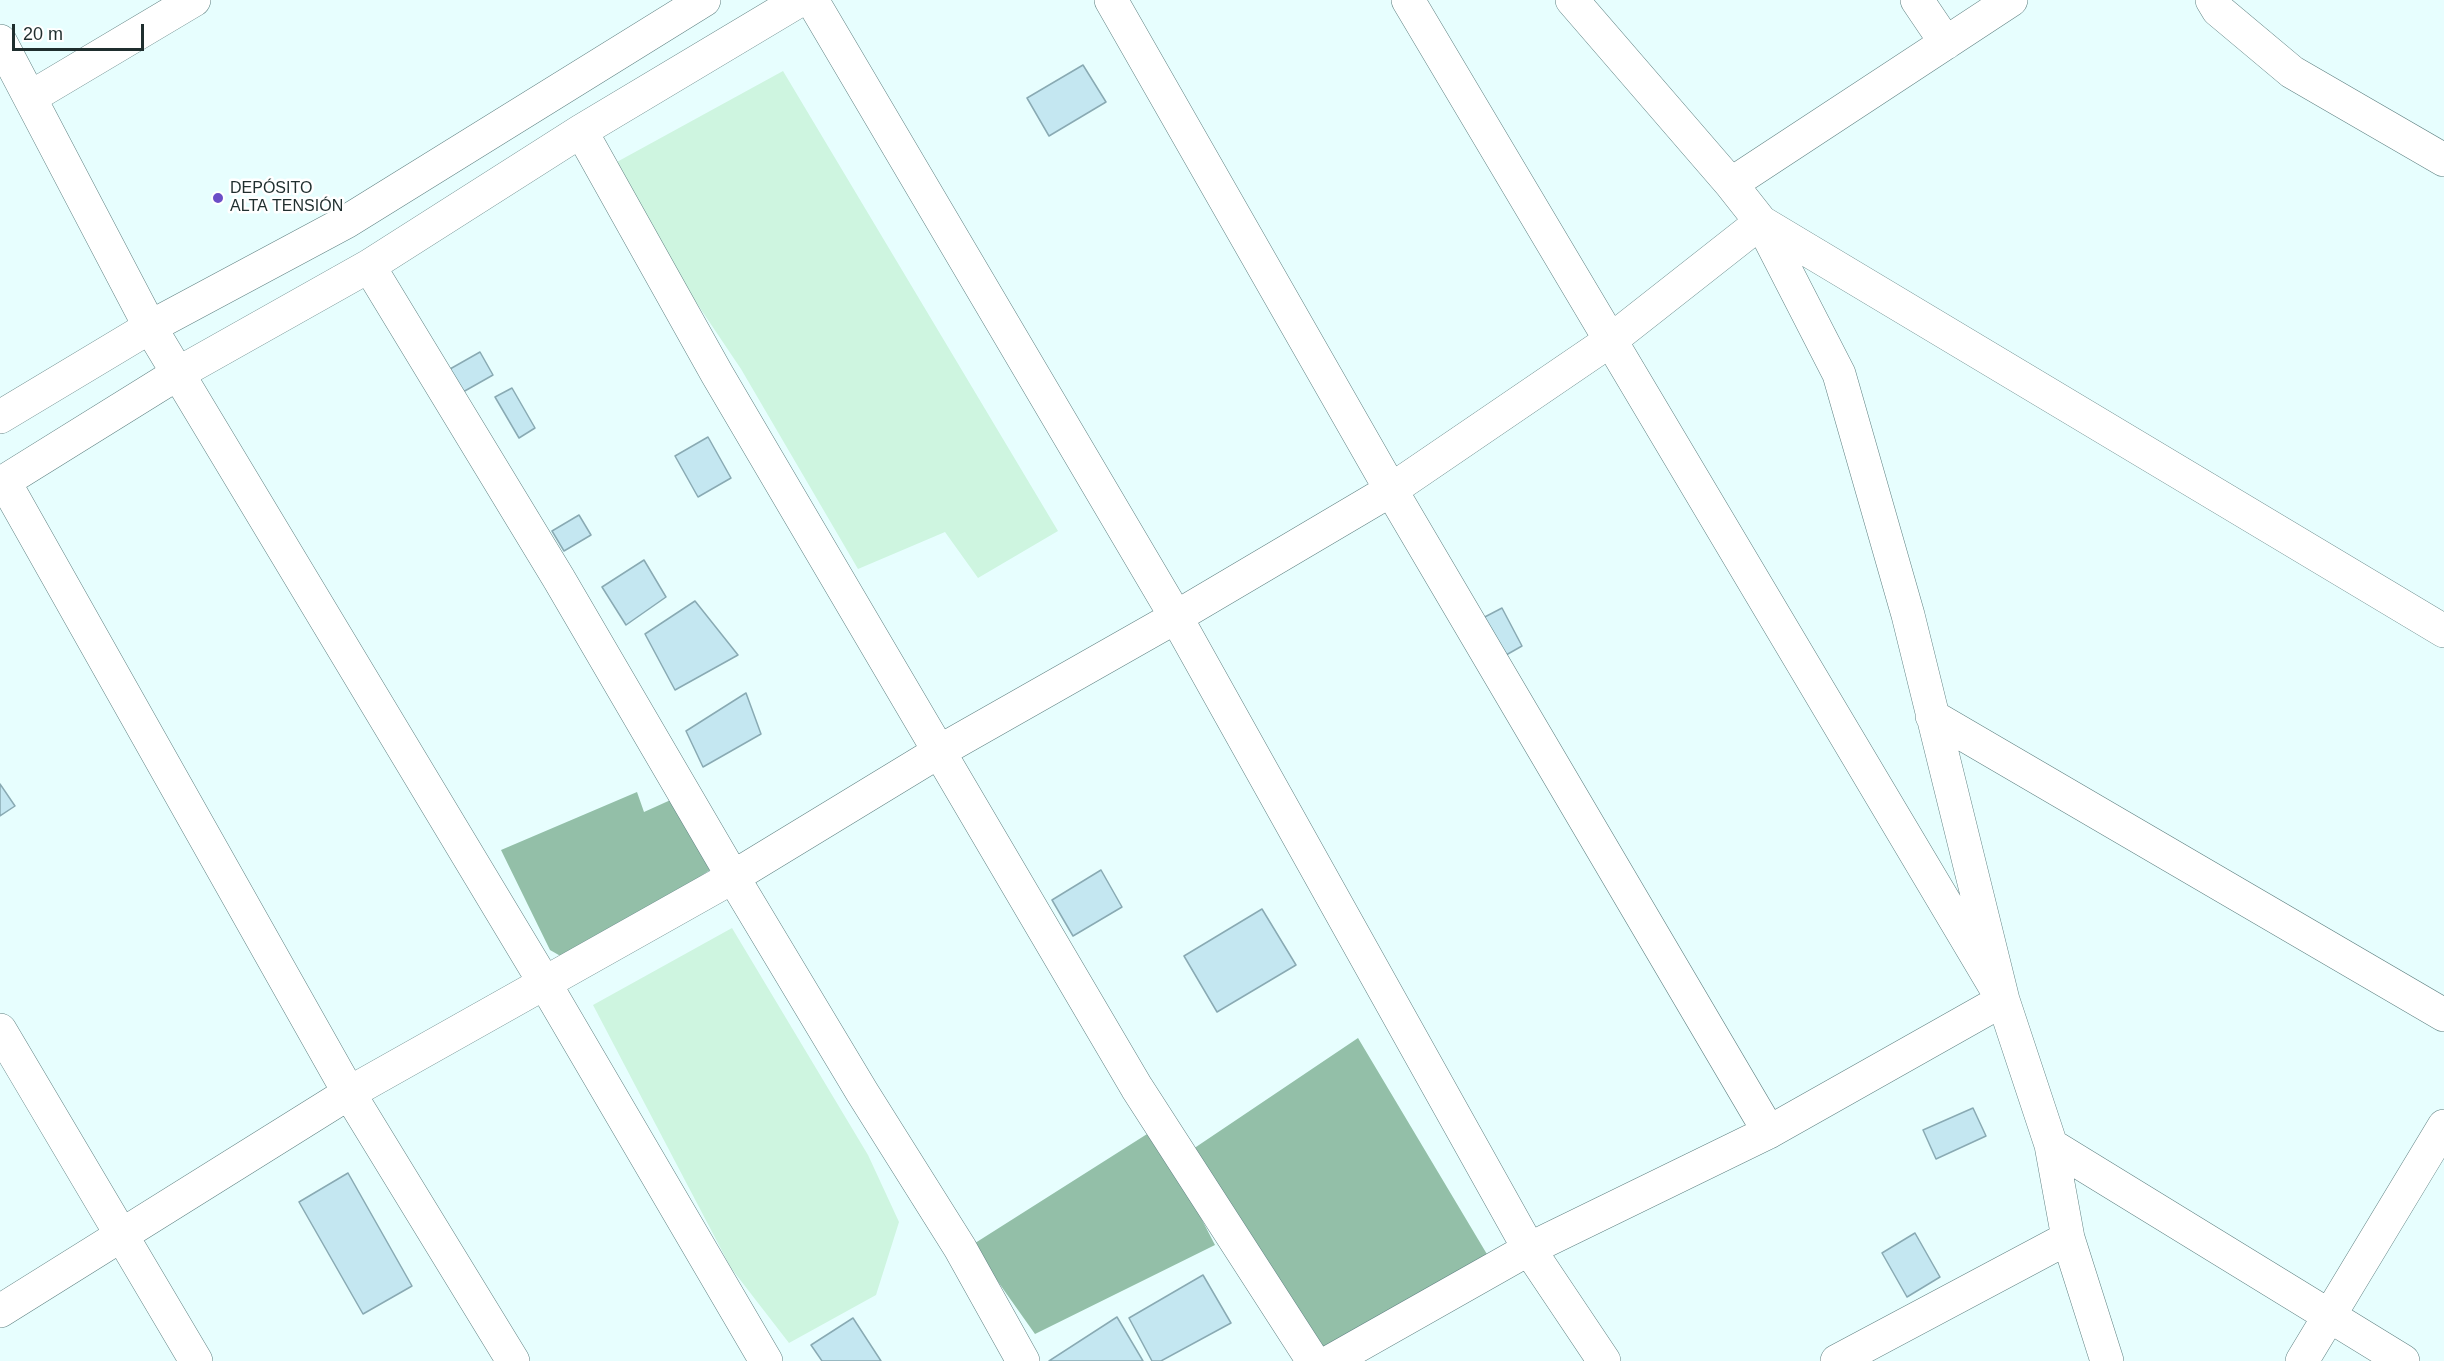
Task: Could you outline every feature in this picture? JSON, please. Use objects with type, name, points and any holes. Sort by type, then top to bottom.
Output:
[{"type":"street","points":[[31,97],[194,0]]},
{"type":"street","points":[[0,417],[150,327],[346,222],[704,0]]},
{"type":"street","points":[[513,1361],[349,1093],[2,482],[177,374],[369,266],[581,131],[800,0]]},
{"type":"street","points":[[812,0],[1176,617],[1530,1249],[1604,1361]]},
{"type":"street","points":[[1111,0],[1391,490],[1769,1132]]},
{"type":"street","points":[[1408,0],[2003,1000]]},
{"type":"street","points":[[1572,0],[1761,222],[1839,374],[1908,615],[2003,1000],[2052,1144],[2068,1238],[2107,1361]]},
{"type":"street","points":[[1917,0],[1946,43]]},
{"type":"street","points":[[1731,184],[2011,0]]},
{"type":"street","points":[[2212,0],[2218,10],[2292,72],[2444,160]]},
{"type":"street","points":[[0,40],[150,327],[177,374],[544,982],[766,1361]]},
{"type":"street","points":[[581,131],[717,374],[1137,1088],[1313,1361]]},
{"type":"street","points":[[0,1311],[349,1093],[732,877],[940,751],[1176,617],[1391,490],[1611,340],[1761,222]]},
{"type":"street","points":[[1761,222],[2444,631]]},
{"type":"street","points":[[369,266],[559,579],[732,877],[960,1248],[1023,1361]]},
{"type":"street","points":[[1932,716],[2444,1015]]},
{"type":"street","points":[[1331,1361],[1530,1249],[1769,1132],[2003,1000]]},
{"type":"street","points":[[0,1030],[196,1361]]},
{"type":"street","points":[[2302,1361],[2444,1126]]},
{"type":"street","points":[[2052,1144],[2403,1361]]},
{"type":"street","points":[[1837,1361],[2068,1238]]},
{"type":"green space","points":[[783,71],[1058,531],[978,578],[945,532],[858,569],[741,369],[663,253],[615,163]]},
{"type":"green space","points":[[637,792],[644,812],[675,798],[710,870],[571,962],[550,950],[501,850]]},
{"type":"green space","points":[[732,928],[868,1155],[899,1222],[876,1295],[789,1343],[731,1268],[593,1005]]},
{"type":"green space","points":[[1358,1038],[1497,1271],[1325,1361],[1193,1149]]},
{"type":"green space","points":[[1155,1129],[1215,1245],[1035,1334],[972,1245]]},
{"type":"building","points":[[1083,65],[1106,102],[1049,136],[1027,98]]},
{"type":"building","points":[[480,352],[493,375],[463,392],[450,369]]},
{"type":"building","points":[[512,388],[535,428],[519,438],[495,397]]},
{"type":"building","points":[[708,437],[731,478],[698,497],[675,456]]},
{"type":"building","points":[[579,515],[591,535],[564,551],[552,531]]},
{"type":"building","points":[[644,560],[666,597],[626,625],[602,587]]},
{"type":"building","points":[[695,601],[738,655],[675,690],[645,634]]},
{"type":"building","points":[[1502,608],[1522,646],[1499,659],[1479,620]]},
{"type":"building","points":[[746,693],[761,734],[703,767],[686,731]]},
{"type":"building","points":[[0,784],[15,806],[0,816]]},
{"type":"building","points":[[1101,870],[1122,907],[1073,936],[1052,900]]},
{"type":"building","points":[[1262,909],[1296,965],[1217,1012],[1184,956]]},
{"type":"building","points":[[1973,1108],[1986,1136],[1936,1159],[1923,1130]]},
{"type":"building","points":[[348,1173],[412,1286],[363,1314],[299,1202]]},
{"type":"building","points":[[1915,1233],[1940,1277],[1907,1297],[1882,1253]]},
{"type":"building","points":[[1203,1275],[1231,1323],[1161,1361],[1152,1361],[1129,1318]]},
{"type":"building","points":[[1117,1317],[1143,1361],[1049,1361]]},
{"type":"building","points":[[853,1318],[881,1361],[822,1361],[811,1345]]},
{"type":"place","name":"DEPÓSITO ALTA TENSIÓN","points":[[218,198]]}]
